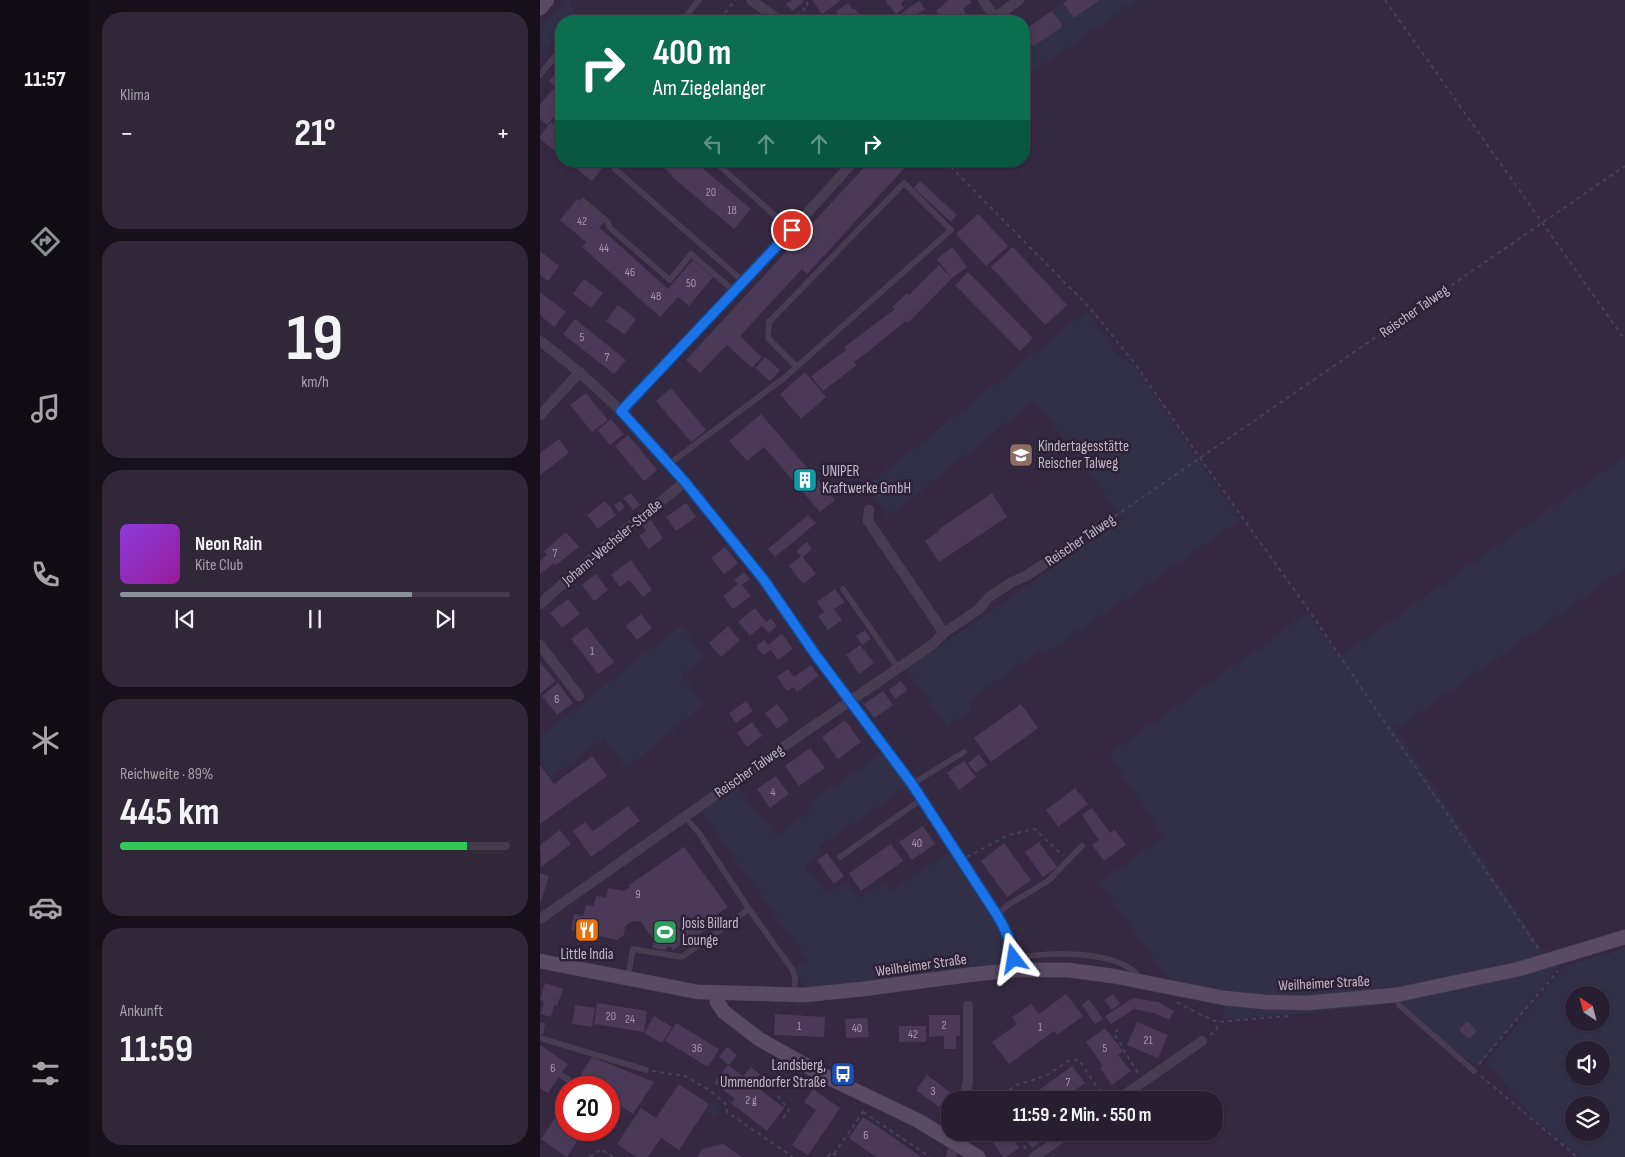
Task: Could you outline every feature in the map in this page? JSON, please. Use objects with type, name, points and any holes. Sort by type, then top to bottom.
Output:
[{"type":"street","points":[[540,8],[547,0]]},
{"type":"street","points":[[751,0],[778,15]]},
{"type":"street","points":[[983,0],[990,15]]},
{"type":"street","points":[[998,15],[1019,0]]},
{"type":"street","points":[[621,411],[744,282],[849,167]]},
{"type":"street","points":[[540,341],[580,372],[621,411],[685,482],[764,580],[850,701]]},
{"type":"street","points":[[540,415],[580,372]]},
{"type":"street","name":"Johann-Wechsler-Straße","points":[[540,604],[609,543],[685,482]]},
{"type":"street","points":[[869,510],[868,521],[944,632]]},
{"type":"street","name":"Reischer Talweg","points":[[540,919],[932,645],[944,632],[978,609],[989,597],[1012,582],[1026,576],[1074,544]]},
{"type":"street","points":[[540,645],[579,696]]},
{"type":"street","name":"Weilheimer Straße","points":[[540,961],[698,992],[716,993],[794,995],[863,990],[1014,965],[1112,976],[1224,998],[1306,1003],[1396,995],[1519,969],[1625,937]]},
{"type":"street","points":[[716,993],[717,1002],[724,1012],[759,1039],[826,1076],[941,1130]]},
{"type":"street","points":[[966,1091],[968,1081],[968,1006]]},
{"type":"street","points":[[1130,1091],[1202,1041]]},
{"type":"street","points":[[951,1157],[955,1141]]},
{"type":"street","points":[[960,1141],[978,1157]]},
{"type":"street","points":[[1033,1157],[1057,1141]]},
{"type":"lane","points":[[687,15],[699,0]]},
{"type":"lane","points":[[540,74],[555,56]]},
{"type":"lane","points":[[721,167],[792,230]]},
{"type":"lane","points":[[615,170],[744,282]]},
{"type":"lane","points":[[669,464],[797,367],[951,230],[904,183],[769,322],[768,338],[797,367]]},
{"type":"lane","points":[[583,201],[607,221],[610,228],[670,280],[691,254],[735,291]]},
{"type":"lane","points":[[843,589],[898,668]]},
{"type":"lane","points":[[850,701],[912,784],[997,915],[1008,936],[1014,965]]},
{"type":"lane","points":[[912,784],[964,752]]},
{"type":"lane","points":[[840,857],[922,799]]},
{"type":"lane","points":[[685,817],[699,833],[749,909],[792,969],[795,978],[794,995]]},
{"type":"lane","points":[[997,915],[1008,905],[1048,881],[1082,846]]},
{"type":"lane","points":[[628,978],[633,949],[682,956],[749,909]]},
{"type":"lane","points":[[1396,995],[1399,1005],[1474,1071]]},
{"type":"lane","points":[[540,1038],[646,1070]]},
{"type":"path","points":[[725,13],[735,0]]},
{"type":"path","points":[[797,15],[808,6],[806,0]]},
{"type":"path","points":[[1385,0],[1625,340]]},
{"type":"path","name":"Reischer Talweg","points":[[1074,544],[1625,166]]},
{"type":"path","points":[[951,167],[1090,308],[1136,365],[1332,643],[1423,781],[1529,933],[1546,961]]},
{"type":"path","points":[[961,860],[1008,836],[1035,828],[1068,861]]},
{"type":"path","points":[[1563,965],[1474,1071],[1577,1157]]},
{"type":"path","points":[[1202,1041],[1216,1030],[1218,1022]]},
{"type":"path","points":[[1118,1029],[1114,1034],[1144,1081]]},
{"type":"path","points":[[1008,1091],[1016,1085],[1046,1076],[1068,1061],[1075,1059],[1079,1060],[1100,1091]]},
{"type":"path","points":[[646,1070],[685,1076],[709,1090],[725,1104],[727,1112],[793,1157]]},
{"type":"path","points":[[778,1096],[789,1110],[782,1120]]},
{"type":"path","points":[[834,1154],[873,1097]]},
{"type":"path","points":[[863,1112],[930,1157]]},
{"type":"path","points":[[1021,1141],[1033,1157]]},
{"type":"path","points":[[590,1157],[600,1149],[613,1157]]},
{"type":"path","points":[[828,1157],[831,1152],[838,1157]]},
{"type":"shaded area","points":[[564,0],[568,0],[575,13],[574,15],[555,15],[555,39],[540,58],[540,29]]},
{"type":"shaded area","points":[[1100,0],[1137,0],[1030,74],[1030,45],[1034,46],[1062,26],[1052,11],[1063,3],[1074,18]]},
{"type":"shaded area","points":[[1087,311],[1118,355],[1135,366],[1241,520],[1045,654],[1042,649],[968,701],[971,709],[947,726],[907,669],[1123,519],[1035,400],[888,516],[867,486]]},
{"type":"shaded area","points":[[1625,456],[1625,568],[1396,729],[1547,957],[1392,991],[1306,1000],[1263,998],[1172,983],[1099,883],[1164,836],[1109,754],[1308,613],[1339,657]]},
{"type":"shaded area","points":[[680,626],[704,657],[681,675],[703,705],[627,768],[604,738],[551,777],[540,762],[540,737]]},
{"type":"shaded area","points":[[885,752],[910,784],[819,847],[821,853],[805,866],[826,894],[847,883],[860,898],[883,884],[890,893],[950,852],[1005,927],[1014,966],[805,989],[794,968],[807,959],[700,810],[735,785],[776,836],[810,811],[812,801]]},
{"type":"shaded area","points":[[1625,948],[1625,1157],[1579,1157],[1534,1118],[1486,1062],[1564,967]]},
{"type":"shaded area","points":[[1562,963],[1478,1067],[1399,1005],[1398,998]]},
{"type":"shaded area","points":[[1394,998],[1397,1003],[1269,1017],[1222,1020],[1225,1002]]},
{"type":"shaded area","points":[[712,1100],[722,1106],[715,1117],[705,1111]]},
{"type":"building","points":[[792,0],[802,0],[804,2],[792,11],[786,4]]},
{"type":"building","points":[[812,0],[841,0],[822,14]]},
{"type":"building","points":[[887,0],[905,0],[901,3],[904,8],[896,14],[886,2]]},
{"type":"building","points":[[949,0],[970,0],[972,2],[963,9],[966,13],[963,15],[939,15],[936,11]]},
{"type":"building","points":[[1068,0],[1100,0],[1074,18],[1063,3]]},
{"type":"building","points":[[919,1],[925,9],[916,15],[901,14]]},
{"type":"building","points":[[848,3],[860,15],[838,15],[836,12]]},
{"type":"building","points":[[1052,11],[1063,26],[1034,46],[1030,45],[1030,26]]},
{"type":"building","points":[[555,74],[555,87],[549,81]]},
{"type":"building","points":[[555,87],[555,116],[547,125],[540,119],[540,104]]},
{"type":"building","points":[[551,122],[555,126],[555,151],[540,139],[540,136]]},
{"type":"building","points":[[574,167],[603,167],[592,181]]},
{"type":"building","points":[[663,167],[701,167],[751,209],[734,229]]},
{"type":"building","points":[[864,167],[905,167],[807,274],[802,269],[740,336],[762,357],[752,368],[727,345],[700,373],[686,360]]},
{"type":"building","points":[[920,181],[957,215],[951,222],[914,188]]},
{"type":"building","points":[[577,199],[604,222],[599,227],[668,289],[693,260],[713,277],[689,306],[678,297],[660,317],[582,247],[586,242],[560,220]]},
{"type":"building","points":[[978,214],[1008,246],[986,266],[956,234]]},
{"type":"building","points":[[952,247],[967,267],[952,278],[937,259]]},
{"type":"building","points":[[1013,247],[1067,305],[1045,325],[991,267]]},
{"type":"building","points":[[540,251],[559,266],[548,281],[540,275]]},
{"type":"building","points":[[939,265],[952,278],[908,323],[906,321],[854,362],[857,365],[823,391],[811,376],[846,350],[844,347],[895,309],[892,307],[907,293],[909,295]]},
{"type":"building","points":[[968,272],[1033,338],[1020,351],[955,285]]},
{"type":"building","points":[[584,279],[603,293],[591,308],[573,294]]},
{"type":"building","points":[[540,292],[566,312],[554,327],[540,315]]},
{"type":"building","points":[[618,305],[636,319],[625,335],[606,321]]},
{"type":"building","points":[[575,319],[626,360],[614,374],[563,334]]},
{"type":"building","points":[[765,357],[780,370],[770,381],[755,368]]},
{"type":"building","points":[[805,372],[826,397],[801,419],[780,394]]},
{"type":"building","points":[[671,388],[706,430],[691,442],[656,401]]},
{"type":"building","points":[[586,393],[608,420],[592,432],[570,405]]},
{"type":"building","name":"UNIPER Kraftwerke GmbH","points":[[761,414],[835,500],[820,512],[764,447],[747,461],[729,441]]},
{"type":"building","points":[[611,419],[624,434],[610,445],[598,430]]},
{"type":"building","points":[[628,435],[657,470],[644,481],[615,446]]},
{"type":"building","points":[[559,439],[569,453],[540,475],[540,453]]},
{"type":"building","points":[[631,493],[640,505],[633,510],[623,498]]},
{"type":"building","points":[[992,493],[1007,517],[939,562],[925,541]]},
{"type":"building","points":[[605,501],[616,515],[598,529],[587,515]]},
{"type":"building","points":[[620,501],[625,507],[619,512],[614,505]]},
{"type":"building","points":[[686,503],[696,517],[676,531],[666,517]]},
{"type":"building","points":[[808,515],[816,523],[775,557],[768,549]]},
{"type":"building","points":[[649,517],[663,538],[649,549],[639,536],[646,531],[641,523]]},
{"type":"building","points":[[566,532],[579,547],[556,565],[554,563],[540,574],[540,561],[547,555],[544,551]]},
{"type":"building","points":[[807,542],[812,549],[803,557],[816,574],[803,584],[789,566],[801,556],[796,551]]},
{"type":"building","points":[[725,547],[738,563],[724,574],[711,558]]},
{"type":"building","points":[[631,560],[652,590],[643,597],[629,580],[620,587],[611,575]]},
{"type":"building","points":[[744,572],[750,579],[742,585],[751,596],[733,609],[723,596],[738,584],[734,580]]},
{"type":"building","points":[[596,574],[608,590],[594,601],[582,585]]},
{"type":"building","points":[[835,589],[845,602],[834,609],[842,620],[828,630],[818,616],[824,612],[817,602]]},
{"type":"building","points":[[568,599],[580,614],[562,628],[550,613]]},
{"type":"building","points":[[755,608],[766,622],[771,618],[777,626],[769,633],[762,626],[750,636],[738,622]]},
{"type":"building","points":[[641,614],[652,628],[637,640],[626,626]]},
{"type":"building","points":[[728,626],[740,640],[721,657],[709,643]]},
{"type":"building","points":[[587,627],[614,662],[598,674],[571,639]]},
{"type":"building","points":[[865,630],[871,639],[862,645],[856,636]]},
{"type":"building","points":[[782,634],[793,649],[778,660],[771,650],[763,655],[756,646],[764,640],[768,645]]},
{"type":"building","points":[[860,645],[874,663],[859,674],[846,655]]},
{"type":"building","points":[[540,662],[555,681],[540,694]]},
{"type":"building","points":[[811,665],[819,676],[797,692],[793,687],[787,691],[777,677],[788,669],[794,677]]},
{"type":"building","points":[[901,681],[907,690],[895,699],[889,690]]},
{"type":"building","points":[[558,683],[573,703],[557,715],[542,696]]},
{"type":"building","points":[[883,691],[893,705],[874,718],[864,704]]},
{"type":"building","points":[[746,701],[753,711],[736,723],[729,713]]},
{"type":"building","points":[[777,704],[789,720],[777,729],[765,713]]},
{"type":"building","points":[[1021,704],[1038,728],[991,762],[974,738]]},
{"type":"building","points":[[845,720],[861,742],[838,759],[822,737]]},
{"type":"building","points":[[752,722],[762,736],[747,747],[737,733]]},
{"type":"building","points":[[810,748],[825,768],[799,786],[785,766]]},
{"type":"building","points":[[979,754],[987,765],[976,773],[968,763]]},
{"type":"building","points":[[592,756],[607,776],[540,824],[540,765],[554,784]]},
{"type":"building","points":[[964,761],[976,777],[959,790],[947,773]]},
{"type":"building","points":[[776,776],[789,794],[770,808],[757,789]]},
{"type":"building","points":[[1075,788],[1088,804],[1058,827],[1046,810]]},
{"type":"building","points":[[628,806],[640,821],[591,857],[573,831],[585,822],[593,831]]},
{"type":"building","points":[[1092,808],[1110,833],[1115,830],[1126,845],[1104,861],[1092,845],[1099,840],[1082,815]]},
{"type":"building","points":[[923,826],[935,844],[912,860],[899,842]]},
{"type":"building","points":[[560,830],[571,844],[541,867],[540,845]]},
{"type":"building","points":[[1039,842],[1057,867],[1043,877],[1025,852]]},
{"type":"building","points":[[1004,843],[1031,880],[1007,897],[981,861]]},
{"type":"building","points":[[891,844],[903,861],[861,891],[849,873]]},
{"type":"building","points":[[684,847],[728,907],[712,918],[716,923],[689,942],[687,940],[673,950],[670,946],[664,950],[652,948],[654,940],[641,922],[633,921],[625,926],[624,935],[617,940],[571,930],[574,914],[583,916],[586,905],[594,906],[596,896],[606,898],[608,888],[624,891],[629,888],[628,886]]},
{"type":"building","points":[[827,853],[844,876],[834,884],[817,860]]},
{"type":"building","points":[[540,873],[549,876],[540,904]]},
{"type":"building","points":[[545,983],[563,989],[557,1006],[554,1005],[551,1017],[540,1014],[544,1002],[540,999]]},
{"type":"building","points":[[1066,994],[1083,1016],[1057,1035],[1054,1031],[1009,1064],[992,1042],[1017,1024],[1012,1017],[1031,1004],[1039,1014]]},
{"type":"building","points":[[1113,994],[1120,1004],[1112,1010],[1104,1000]]},
{"type":"building","points":[[1133,998],[1158,1002],[1174,1011],[1169,1020],[1154,1013],[1134,1009],[1111,1024],[1105,1016]]},
{"type":"building","points":[[1089,999],[1103,1019],[1095,1024],[1082,1005]]},
{"type":"building","points":[[597,1003],[647,1011],[644,1032],[594,1024]]},
{"type":"building","points":[[575,1005],[595,1008],[592,1027],[572,1024]]},
{"type":"building","points":[[775,1014],[825,1017],[824,1037],[774,1035]]},
{"type":"building","points":[[929,1015],[960,1015],[960,1036],[956,1036],[956,1049],[944,1049],[944,1036],[929,1037]]},
{"type":"building","points":[[654,1016],[672,1027],[662,1043],[644,1033]]},
{"type":"building","points":[[867,1018],[869,1037],[846,1038],[845,1019]]},
{"type":"building","points":[[1467,1021],[1477,1031],[1469,1039],[1459,1030]]},
{"type":"building","points":[[540,1022],[545,1024],[543,1035],[540,1034]]},
{"type":"building","points":[[1137,1022],[1168,1035],[1158,1058],[1127,1045]]},
{"type":"building","points":[[676,1023],[719,1049],[708,1067],[665,1041]]},
{"type":"building","points":[[899,1026],[926,1026],[926,1042],[899,1042]]},
{"type":"building","points":[[1105,1028],[1123,1051],[1118,1055],[1131,1071],[1112,1085],[1100,1068],[1103,1066],[1086,1042]]},
{"type":"building","points":[[540,1045],[568,1064],[562,1072],[568,1076],[555,1076],[555,1083],[548,1093],[540,1088]]},
{"type":"building","points":[[727,1047],[737,1055],[729,1065],[719,1057]]},
{"type":"building","points":[[592,1057],[654,1082],[633,1114],[620,1105],[620,1076],[583,1076],[581,1074]]},
{"type":"building","points":[[728,1065],[743,1076],[751,1067],[760,1074],[753,1084],[784,1108],[767,1131],[731,1103],[735,1099],[714,1083]]},
{"type":"building","points":[[1072,1066],[1085,1083],[1074,1091],[1038,1091]]},
{"type":"building","points":[[927,1075],[949,1091],[941,1091],[941,1104],[939,1107],[916,1090]]},
{"type":"building","points":[[679,1084],[709,1104],[679,1150],[661,1138],[648,1157],[636,1157],[617,1144],[641,1108],[656,1118]]},
{"type":"building","points":[[813,1089],[840,1108],[808,1155],[792,1145],[816,1110],[804,1102]]},
{"type":"building","points":[[863,1117],[921,1157],[876,1157],[849,1138]]},
{"type":"building","points":[[555,1118],[555,1141],[577,1141],[567,1157],[541,1139]]},
{"type":"building","points":[[992,1141],[1015,1141],[1019,1148],[1003,1157]]},
{"type":"building","points":[[1027,1141],[1041,1141],[1032,1148]]},
{"type":"building","points":[[723,1144],[742,1157],[697,1157],[702,1149]]},
{"type":"place","name":"Kindertagesstätte Reischer Talweg","points":[[1021,455]]},
{"type":"place","name":"UNIPER Kraftwerke GmbH","points":[[805,480]]},
{"type":"place","name":"Little India","points":[[587,930]]},
{"type":"place","name":"Josis Billard Lounge","points":[[665,932]]},
{"type":"place","name":"Landsberg, Ummendorfer Straße","points":[[843,1074]]},
{"type":"route","points":[[792,230],[621,411],[685,482],[764,580],[815,654],[912,784],[997,915],[1008,936],[1014,959]]}]
